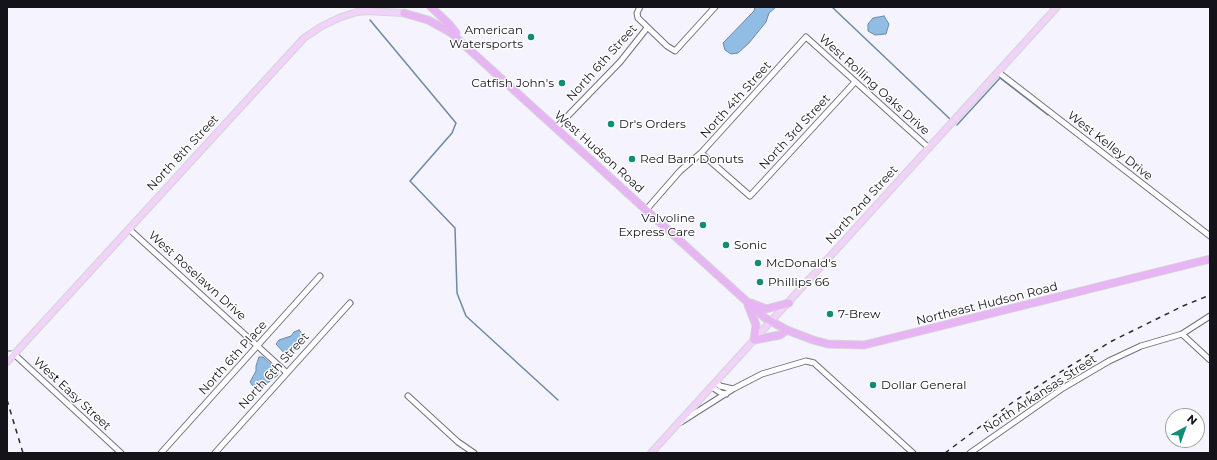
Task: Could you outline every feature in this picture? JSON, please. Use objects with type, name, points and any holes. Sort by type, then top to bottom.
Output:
[{"type":"highway","points":[[431,7],[450,24],[462,42]]},
{"type":"highway","name":"West Hudson Road","points":[[405,9],[440,25],[462,42],[747,302],[771,322]]},
{"type":"highway","name":"Northeast Hudson Road","points":[[771,322],[787,330],[828,344],[864,345],[1210,259]]},
{"type":"highway","points":[[747,302],[766,309],[789,302]]},
{"type":"highway","points":[[747,302],[756,325],[754,340],[780,335],[787,330]]},
{"type":"main road","points":[[366,11],[379,7]]},
{"type":"main road","name":"North 2nd Street","points":[[651,453],[1057,7]]},
{"type":"main road","name":"North 8th Street","points":[[7,362],[304,38],[322,26],[341,17],[366,11],[405,9]]},
{"type":"street","name":"North 6th Street","points":[[556,128],[620,62],[647,28],[638,18],[637,12],[640,7]]},
{"type":"street","points":[[647,28],[667,46],[675,51],[715,7]]},
{"type":"street","name":"West Rolling Oaks Drive","points":[[806,38],[929,148]]},
{"type":"street","name":"North 4th Street","points":[[646,210],[680,171],[702,153],[806,38]]},
{"type":"street","name":"West Kelley Drive","points":[[998,72],[1210,236]]},
{"type":"street","name":"North 3rd Street","points":[[702,153],[750,196],[855,82]]},
{"type":"street","name":"West Roselawn Drive","points":[[129,229],[286,372]]},
{"type":"street","name":"North 6th Place","points":[[161,453],[320,276]]},
{"type":"street","name":"North 6th Street","points":[[215,453],[286,372],[350,303]]},
{"type":"street","name":"North Arkansas Street","points":[[970,453],[1063,388],[1109,361],[1141,346],[1182,334],[1210,316]]},
{"type":"street","points":[[1182,334],[1210,360]]},
{"type":"street","points":[[7,354],[14,354]]},
{"type":"street","name":"West Easy Street","points":[[14,354],[121,453]]},
{"type":"street","points":[[678,424],[733,389],[762,374],[806,360],[814,363],[913,453]]},
{"type":"street","points":[[714,384],[733,389]]},
{"type":"street","points":[[714,384],[721,393],[726,394]]},
{"type":"street","points":[[408,396],[458,442],[474,453]]},
{"type":"water","points":[[755,7],[776,7],[769,13],[766,22],[749,43],[738,53],[731,54],[725,50],[723,43],[754,11]]},
{"type":"water","points":[[884,16],[889,24],[886,34],[875,35],[868,31],[868,24],[873,18]]},
{"type":"water","points":[[299,330],[303,334],[302,340],[291,355],[287,356],[276,344],[279,340],[291,336],[294,332]]},
{"type":"water","points":[[259,357],[263,357],[277,370],[278,375],[261,388],[253,386],[250,382],[256,371]]},
{"type":"waterway","points":[[832,7],[950,119]]},
{"type":"waterway","points":[[370,20],[456,123],[452,133],[410,181],[455,228],[457,293],[466,316],[558,400]]},
{"type":"waterway","points":[[957,125],[1000,78],[1048,115]]},
{"type":"railway","points":[[945,453],[1013,402],[1070,366],[1112,341],[1183,306],[1210,295]]},
{"type":"railway","points":[[7,400],[23,453]]},
{"type":"place","name":"American Watersports","points":[[531,37]]},
{"type":"place","name":"Catfish John's","points":[[562,83]]},
{"type":"place","name":"Dr's Orders","points":[[611,124]]},
{"type":"place","name":"Red Barn Donuts","points":[[632,159]]},
{"type":"place","name":"Valvoline Express Care","points":[[703,225]]},
{"type":"place","name":"Sonic","points":[[726,245]]},
{"type":"place","name":"McDonald's","points":[[758,263]]},
{"type":"place","name":"Phillips 66","points":[[760,282]]},
{"type":"place","name":"7-Brew","points":[[830,314]]},
{"type":"place","name":"Dollar General","points":[[873,385]]}]
